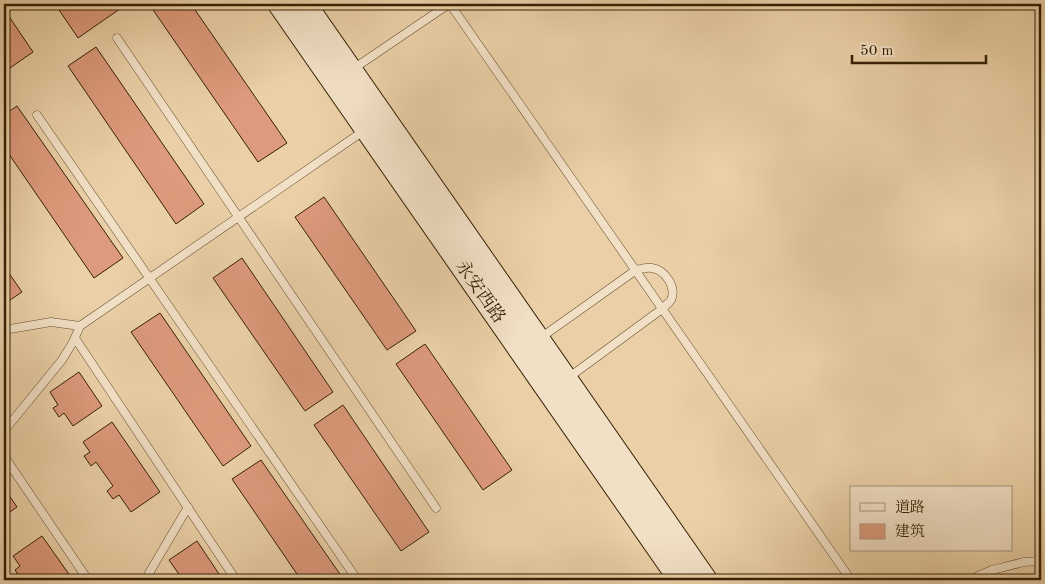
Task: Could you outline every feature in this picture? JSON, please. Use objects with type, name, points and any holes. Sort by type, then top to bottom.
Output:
[{"type":"main road","name":"永安西路","points":[[279,4],[680,580]]},
{"type":"main road","name":"永安西路","points":[[305,4],[706,580]]},
{"type":"lane","points":[[351,70],[450,4],[851,580]]},
{"type":"lane","points":[[116,38],[436,508]]},
{"type":"lane","points":[[37,115],[356,578]]},
{"type":"lane","points":[[5,426],[62,360],[80,326],[367,129]]},
{"type":"lane","points":[[538,339],[636,270],[651,268],[663,273],[669,281],[673,291],[670,300],[662,309],[566,380]]},
{"type":"lane","points":[[4,330],[51,322],[80,326]]},
{"type":"lane","points":[[75,338],[236,580]]},
{"type":"lane","points":[[4,456],[88,580]]},
{"type":"lane","points":[[145,580],[188,507]]},
{"type":"lane","points":[[972,580],[992,570],[1024,562],[1041,561]]},
{"type":"building","points":[[55,4],[127,4],[78,38]]},
{"type":"building","points":[[149,4],[191,4],[287,143],[258,162]]},
{"type":"building","points":[[4,9],[33,52],[7,70],[4,65]]},
{"type":"building","points":[[96,47],[204,204],[176,224],[68,66]]},
{"type":"building","points":[[17,106],[123,258],[94,278],[4,147],[4,115]]},
{"type":"building","points":[[324,197],[416,331],[387,350],[295,217]]},
{"type":"building","points":[[242,258],[333,392],[305,411],[213,278]]},
{"type":"building","points":[[4,266],[22,292],[4,304]]},
{"type":"building","points":[[160,313],[251,446],[223,466],[131,332]]},
{"type":"building","points":[[425,344],[512,470],[483,490],[396,364]]},
{"type":"building","points":[[79,372],[102,406],[73,426],[64,413],[59,417],[53,408],[58,405],[50,392]]},
{"type":"building","points":[[343,405],[429,532],[401,551],[314,425]]},
{"type":"building","points":[[112,422],[160,492],[131,512],[119,495],[113,499],[107,491],[113,486],[96,462],[91,466],[84,456],[90,452],[83,442]]},
{"type":"building","points":[[261,460],[344,580],[301,580],[232,479]]},
{"type":"building","points":[[4,488],[17,507],[4,516]]},
{"type":"building","points":[[42,536],[73,580],[30,580],[27,576],[21,579],[15,570],[20,566],[13,556]]},
{"type":"building","points":[[197,541],[223,580],[183,580],[169,560]]}]
